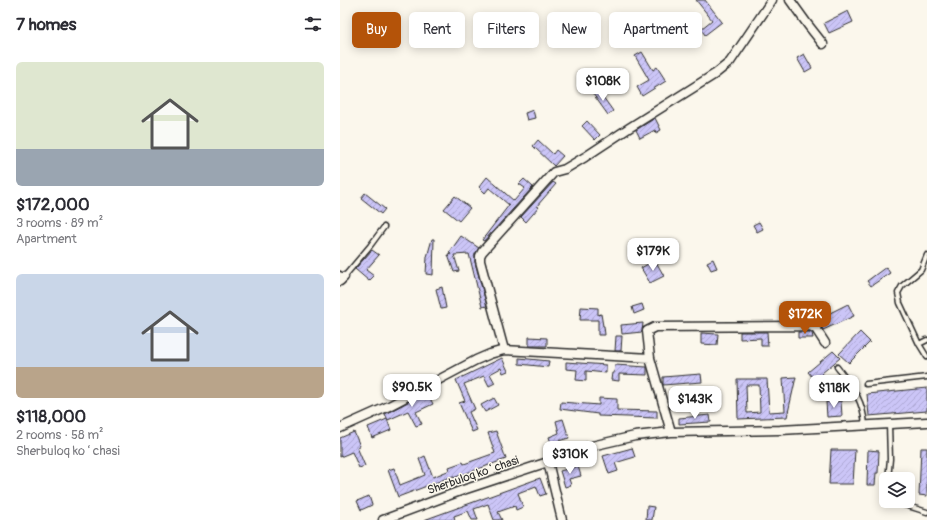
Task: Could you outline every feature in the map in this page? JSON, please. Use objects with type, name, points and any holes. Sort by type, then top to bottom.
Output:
[{"type":"street","points":[[504,350],[480,260],[482,252],[554,172],[585,157],[715,74],[730,62],[772,0]]},
{"type":"street","points":[[790,0],[823,44]]},
{"type":"street","points":[[671,432],[650,358],[647,331],[650,328],[810,326],[816,329],[825,343]]},
{"type":"street","points":[[340,428],[389,406],[476,360],[504,350],[650,358]]},
{"type":"street","name":"Sherbuloq koʻchasi","points":[[384,520],[463,490],[548,462],[583,448],[611,441],[671,432],[780,430],[927,422]]},
{"type":"street","points":[[548,462],[562,520]]},
{"type":"lane","points":[[341,277],[370,246],[384,227]]},
{"type":"lane","points":[[927,255],[921,270],[902,286],[898,293],[900,303],[919,344],[927,357]]},
{"type":"lane","points":[[919,344],[927,340]]},
{"type":"lane","points":[[837,367],[855,391],[864,410],[865,426]]},
{"type":"lane","points":[[866,384],[927,378]]},
{"type":"lane","points":[[889,424],[890,459],[889,472]]},
{"type":"lane","points":[[914,508],[927,512]]},
{"type":"building","points":[[696,0],[705,0],[722,22],[705,35],[702,28],[712,20]]},
{"type":"building","points":[[848,11],[853,22],[829,33],[824,23]]},
{"type":"building","points":[[642,52],[653,70],[657,67],[666,81],[642,96],[637,87],[649,80],[635,56]]},
{"type":"building","points":[[804,54],[812,68],[805,72],[797,58]]},
{"type":"building","points":[[598,90],[613,111],[608,115],[593,94]]},
{"type":"building","points":[[533,110],[535,118],[527,120],[525,113]]},
{"type":"building","points":[[655,118],[661,130],[656,133],[655,130],[640,138],[636,130]]},
{"type":"building","points":[[587,121],[600,135],[595,140],[582,126]]},
{"type":"building","points":[[538,140],[553,154],[556,150],[563,156],[554,166],[533,146]]},
{"type":"building","points":[[487,177],[514,201],[525,188],[519,184],[524,179],[533,187],[484,241],[482,240],[509,205],[489,188],[485,193],[479,187]]},
{"type":"building","points":[[553,182],[556,184],[537,206],[539,207],[526,222],[521,217]]},
{"type":"building","points":[[365,193],[385,209],[381,214],[361,198]]},
{"type":"building","points":[[455,196],[470,208],[459,221],[444,209]]},
{"type":"building","points":[[759,222],[763,229],[757,232],[753,225]]},
{"type":"building","points":[[461,236],[479,248],[475,254],[475,262],[487,306],[482,307],[469,254],[454,255],[459,271],[454,272],[448,255],[451,254],[449,253]]},
{"type":"building","points":[[432,239],[434,239],[433,275],[426,274],[427,257]]},
{"type":"building","points":[[372,250],[379,255],[366,270],[374,276],[369,281],[355,269]]},
{"type":"building","points":[[713,259],[717,268],[711,270],[707,262]]},
{"type":"building","points":[[655,260],[664,276],[650,283],[641,268]]},
{"type":"building","points":[[886,267],[890,273],[871,286],[867,281]]},
{"type":"building","points":[[442,287],[446,308],[441,309],[436,289]]},
{"type":"building","points":[[642,304],[644,310],[634,314],[632,307]]},
{"type":"building","points":[[848,304],[854,316],[823,330],[818,319]]},
{"type":"building","points":[[581,307],[598,308],[598,315],[601,314],[605,335],[598,335],[598,320],[580,320]]},
{"type":"building","points":[[643,323],[642,332],[622,334],[621,325]]},
{"type":"building","points":[[740,332],[767,332],[768,346],[761,346],[761,338],[740,339]]},
{"type":"building","points":[[798,332],[812,333],[813,338],[798,338]]},
{"type":"building","points":[[860,332],[870,342],[849,363],[839,354]]},
{"type":"building","points":[[701,333],[718,334],[717,345],[701,344]]},
{"type":"building","points":[[616,336],[622,336],[621,351],[615,351]]},
{"type":"building","points":[[529,337],[547,338],[547,346],[529,346]]},
{"type":"building","points":[[833,351],[840,358],[822,373],[830,383],[822,389],[808,372]]},
{"type":"building","points":[[502,358],[508,371],[503,373],[501,368],[490,374],[495,383],[489,386],[484,376],[464,384],[475,409],[469,412],[477,430],[472,432],[459,403],[465,401],[456,380]]},
{"type":"building","points":[[519,358],[549,361],[548,367],[519,364]]},
{"type":"building","points":[[566,362],[606,365],[606,373],[586,371],[586,381],[576,380],[577,370],[566,369]]},
{"type":"building","points":[[615,365],[647,367],[647,375],[619,374],[619,381],[611,380]]},
{"type":"building","points":[[701,374],[702,382],[663,385],[663,377]]},
{"type":"building","points":[[796,377],[787,417],[738,419],[737,379],[767,379],[769,412],[785,411],[783,378]],"holes":[[[746,385],[759,385],[760,412],[747,413]]]},
{"type":"building","points":[[927,388],[927,411],[869,416],[867,394]]},
{"type":"building","points":[[427,392],[433,404],[416,412],[422,424],[416,426],[408,411],[388,420],[385,414]]},
{"type":"building","points":[[494,398],[498,405],[485,412],[481,405]]},
{"type":"building","points":[[599,398],[617,399],[617,410],[657,411],[657,418],[598,416],[598,414],[560,409],[561,402],[599,405]]},
{"type":"building","points":[[841,401],[842,416],[827,417],[826,402]]},
{"type":"building","points":[[710,415],[711,422],[679,424],[679,418]]},
{"type":"building","points":[[387,419],[391,430],[372,438],[368,427]]},
{"type":"building","points":[[563,419],[569,438],[551,443],[549,437],[559,433],[556,421]]},
{"type":"building","points":[[496,431],[506,459],[453,478],[453,476],[398,497],[388,470],[394,468],[400,485],[425,475],[419,459],[425,456],[433,477],[450,470],[449,467],[463,462],[464,464],[495,453],[488,433]]},
{"type":"building","points":[[354,432],[360,446],[357,447],[365,466],[359,468],[352,452],[340,457],[340,438]]},
{"type":"building","points":[[632,448],[635,457],[615,463],[618,471],[609,474],[603,456]]},
{"type":"building","points":[[921,448],[927,448],[927,496],[919,495]]},
{"type":"building","points":[[831,450],[855,450],[853,484],[829,484]]},
{"type":"building","points":[[868,450],[879,451],[878,473],[876,473],[875,485],[867,485]]},
{"type":"building","points":[[578,466],[581,476],[569,479],[571,485],[565,487],[560,471]]},
{"type":"building","points":[[540,478],[546,494],[540,496],[536,486],[518,493],[523,507],[516,510],[515,506],[498,512],[502,520],[494,520],[488,504],[474,509],[478,520],[472,520],[468,511],[454,516],[455,520],[424,520]]},
{"type":"building","points":[[369,496],[372,505],[361,510],[357,501]]},
{"type":"building","points":[[647,506],[654,507],[652,520],[646,520]]}]
